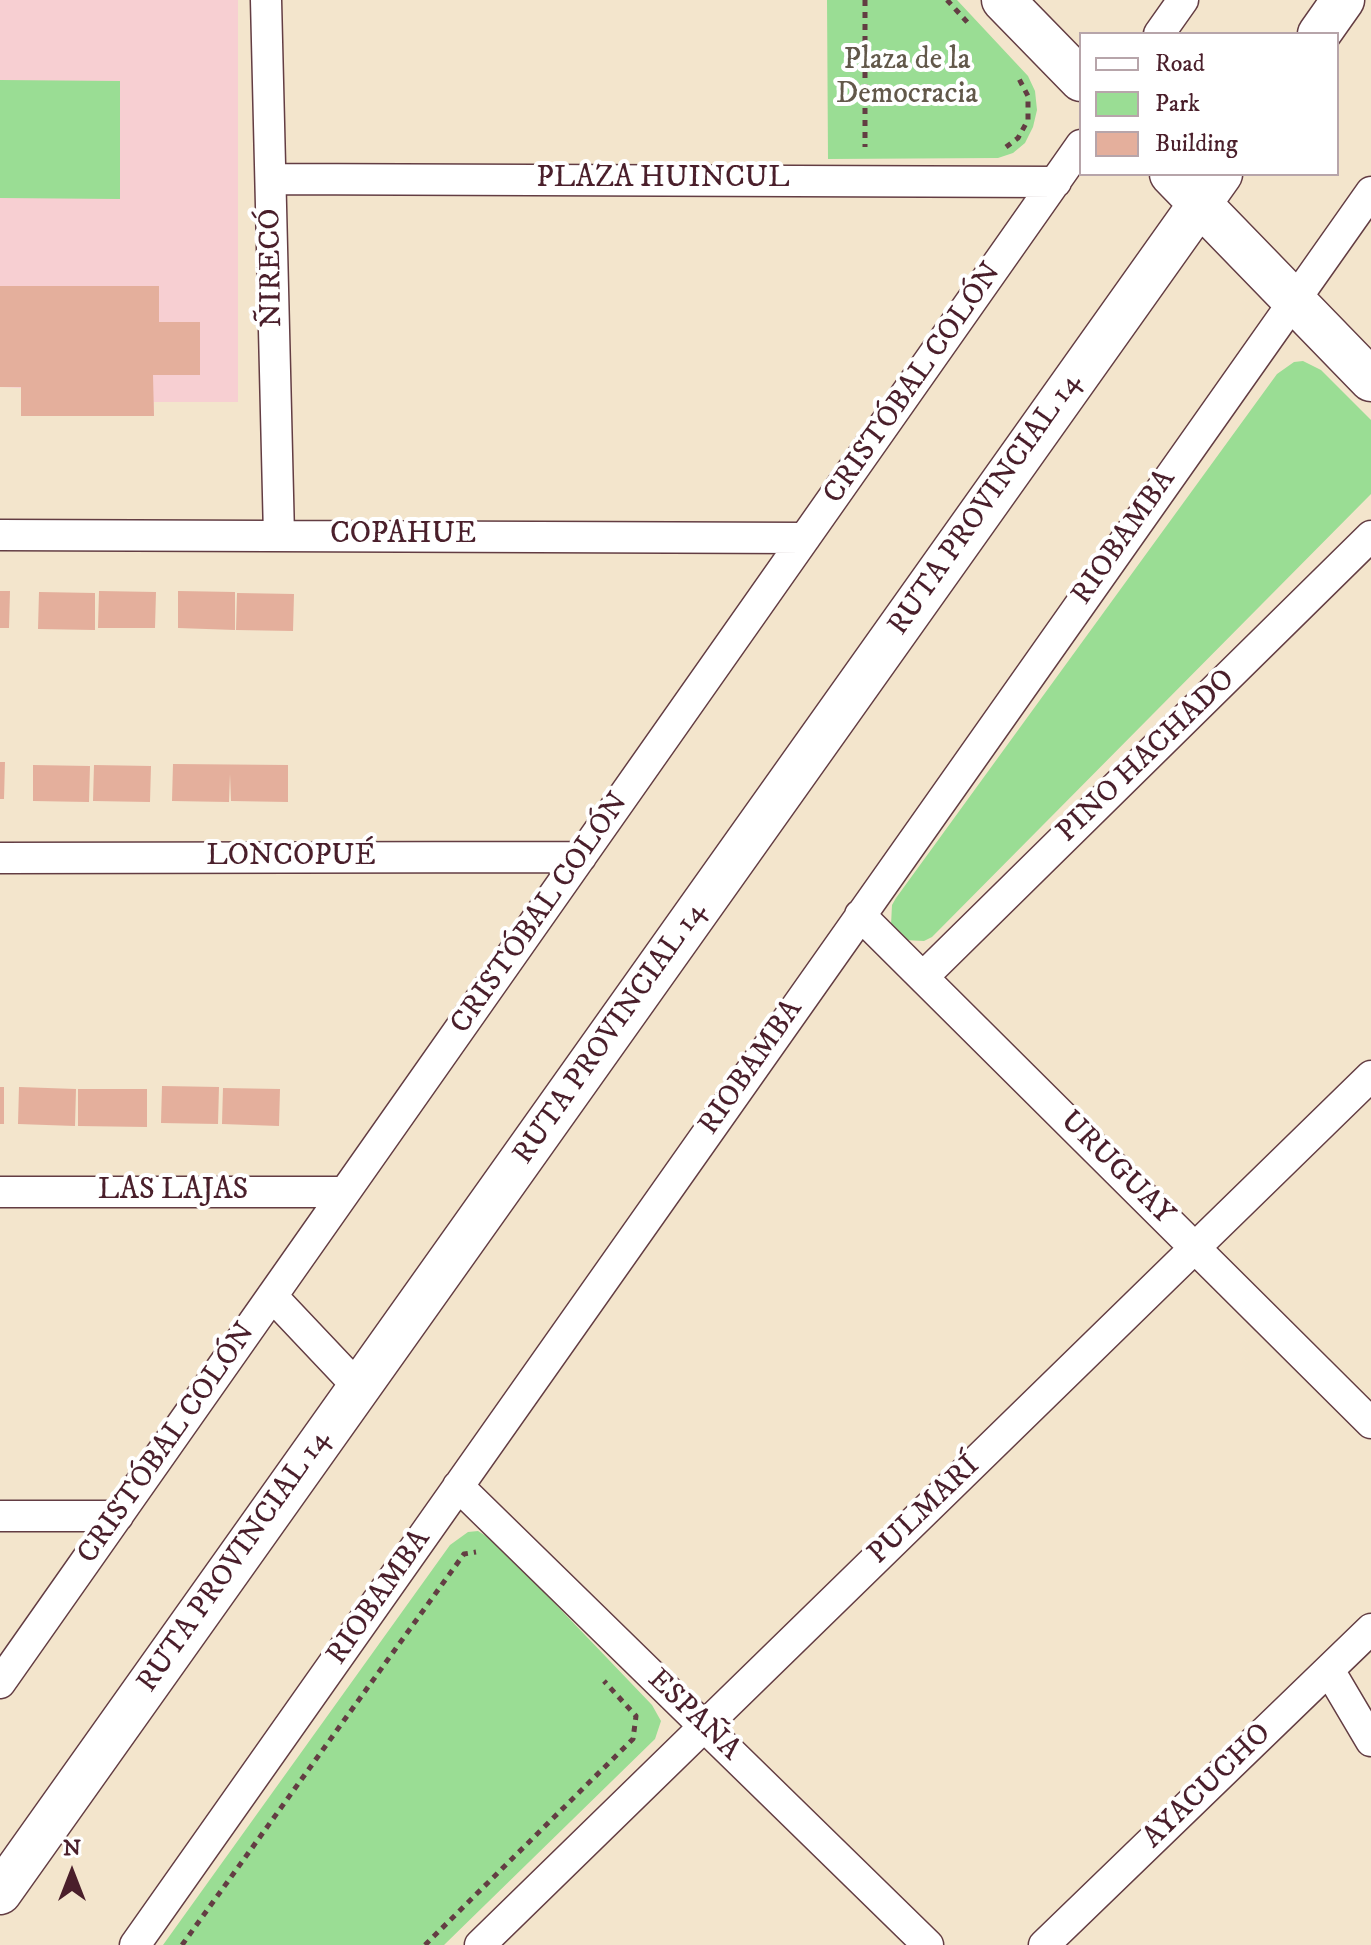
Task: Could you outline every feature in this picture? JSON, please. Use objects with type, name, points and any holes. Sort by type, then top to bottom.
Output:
[{"type":"main road","points":[[1003,0],[1079,78]]},
{"type":"main road","points":[[1320,32],[1343,0]]},
{"type":"main road","points":[[1176,176],[1210,189],[1293,299],[1371,380]]},
{"type":"main road","name":"RUTA PROVINCIAL 14","points":[[0,1893],[1210,189]]},
{"type":"street","name":"ÑIRECÓ","points":[[266,0],[279,536]]},
{"type":"street","points":[[1160,32],[1183,0]]},
{"type":"street","name":"CRISTÓBAL COLÓN","points":[[0,1683],[1079,148]]},
{"type":"street","name":"PLAZA HUINCUL","points":[[271,179],[1056,182]]},
{"type":"street","name":"RIOBAMBA","points":[[135,1945],[1371,192]]},
{"type":"street","name":"COPAHUE","points":[[0,535],[805,538]]},
{"type":"street","name":"PINO HACHADO","points":[[923,977],[1371,536]]},
{"type":"street","name":"LONCOPUÉ","points":[[0,858],[581,857]]},
{"type":"street","name":"URUGUAY","points":[[860,915],[1371,1423]]},
{"type":"street","name":"PULMARÍ","points":[[480,1945],[1371,1076]]},
{"type":"street","name":"LAS LAJAS","points":[[0,1192],[345,1192]]},
{"type":"street","points":[[272,1296],[359,1388]]},
{"type":"street","name":"ESPAÑA","points":[[458,1486],[928,1945]]},
{"type":"street","points":[[0,1516],[118,1516]]},
{"type":"street","name":"AYACUCHO","points":[[1044,1945],[1371,1629]]},
{"type":"street","points":[[1329,1670],[1371,1741]]},
{"type":"path","points":[[853,152],[865,152],[865,0]]},
{"type":"path","points":[[947,0],[977,32]]},
{"type":"path","points":[[1001,149],[1018,138],[1028,120],[1028,96],[1017,75]]},
{"type":"path","points":[[182,1945],[464,1554],[486,1551]]},
{"type":"path","points":[[425,1945],[633,1739],[636,1716],[604,1681]]},
{"type":"shaded area","points":[[0,0],[238,0],[238,402],[154,402],[154,416],[21,416],[21,388],[0,387]]},
{"type":"green space","name":"Plaza de la Democracia","points":[[827,0],[957,0],[1028,76],[1035,91],[1037,110],[1025,143],[1013,153],[998,158],[828,159]]},
{"type":"green space","points":[[0,80],[120,81],[120,199],[0,198]]},
{"type":"green space","points":[[1303,361],[1321,370],[1371,420],[1371,494],[932,937],[924,941],[904,940],[891,925],[892,905],[896,898],[1277,374],[1294,362]]},
{"type":"green space","points":[[478,1531],[497,1543],[652,1705],[661,1721],[655,1739],[444,1945],[163,1945],[450,1545],[468,1532]]},
{"type":"building","points":[[0,286],[159,286],[159,322],[200,322],[200,375],[153,375],[154,416],[21,416],[21,387],[0,387]]},
{"type":"building","points":[[0,591],[10,591],[9,628],[0,628]]},
{"type":"building","points":[[99,591],[156,592],[155,628],[98,628]]},
{"type":"building","points":[[178,591],[235,592],[235,630],[178,628]]},
{"type":"building","points":[[39,592],[95,593],[95,630],[38,629]]},
{"type":"building","points":[[237,593],[294,594],[293,631],[236,630]]},
{"type":"building","points":[[0,762],[5,762],[4,799],[0,799]]},
{"type":"building","points":[[173,764],[288,765],[288,802],[231,801],[230,774],[229,802],[172,801]]},
{"type":"building","points":[[33,765],[90,766],[89,802],[33,801]]},
{"type":"building","points":[[94,765],[151,766],[150,802],[93,801]]},
{"type":"building","points":[[162,1086],[219,1087],[218,1124],[161,1123]]},
{"type":"building","points":[[0,1087],[4,1087],[4,1124],[0,1124]]},
{"type":"building","points":[[19,1087],[76,1089],[75,1126],[18,1124]]},
{"type":"building","points":[[223,1088],[280,1089],[279,1126],[222,1124]]},
{"type":"building","points":[[78,1089],[147,1089],[147,1127],[78,1126]]}]
